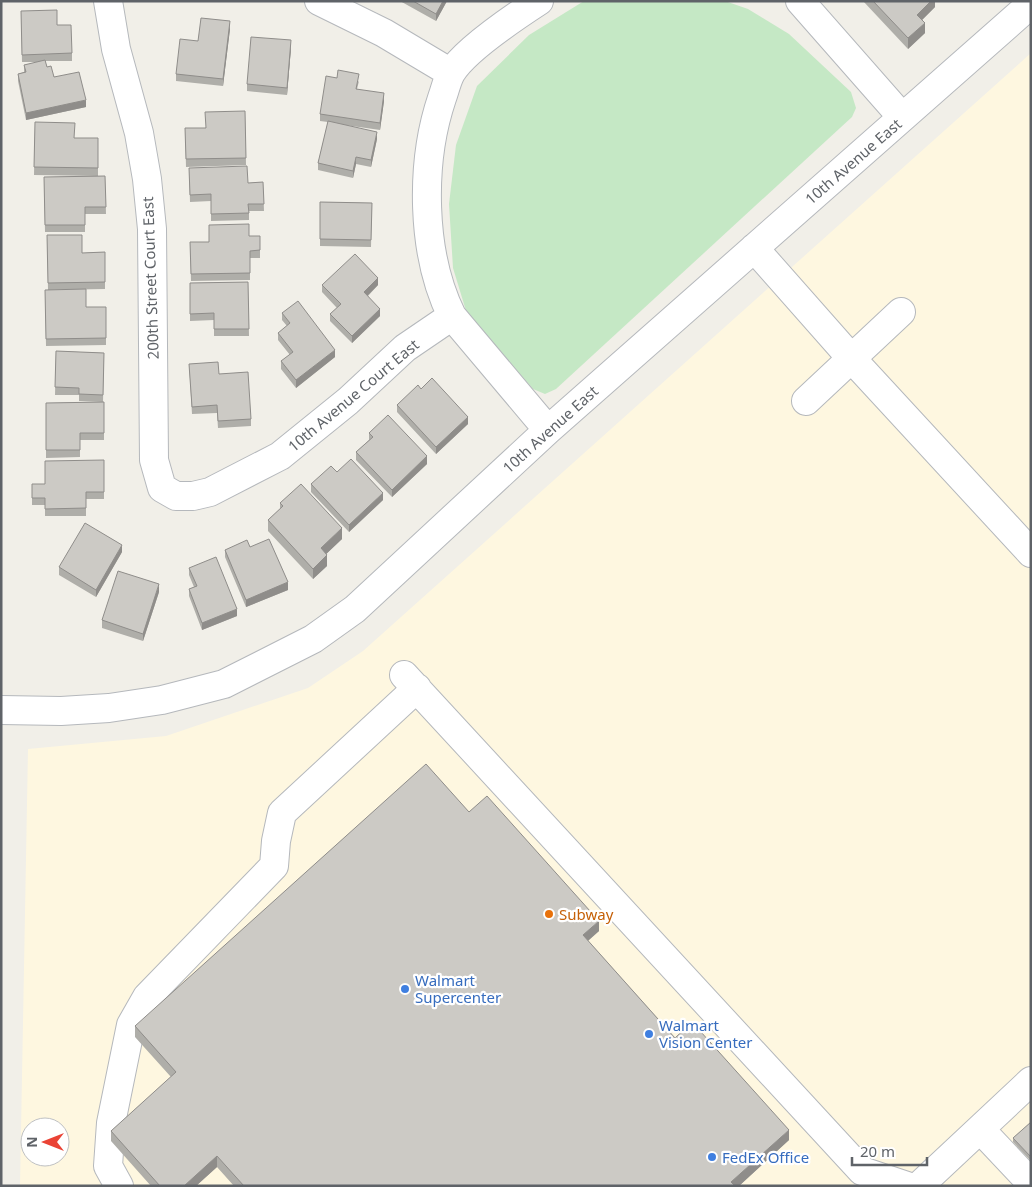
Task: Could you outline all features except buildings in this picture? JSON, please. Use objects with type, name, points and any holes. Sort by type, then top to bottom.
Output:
[{"type":"street","name":"200th Street Court East","points":[[108,1],[116,49],[139,134],[147,179],[152,229],[154,460],[162,488],[170,494]]},
{"type":"street","points":[[539,1],[470,53],[451,73],[437,114],[428,158],[428,226],[442,298],[452,316],[548,430]]},
{"type":"street","points":[[800,1],[902,117]]},
{"type":"street","points":[[327,2],[451,73]]},
{"type":"street","name":"10th Avenue East","points":[[1,710],[108,708],[162,700],[224,684],[313,639],[355,609],[548,430],[1031,4]]},
{"type":"street","points":[[754,248],[852,359],[1030,550]]},
{"type":"street","points":[[806,402],[901,312]]},
{"type":"street","name":"10th Avenue Court East","points":[[170,494],[193,496],[210,492],[280,456],[341,407],[405,348],[452,316]]},
{"type":"street","points":[[119,1186],[108,1166],[111,1123],[131,1025],[147,997],[274,866],[276,841],[282,813],[410,681],[862,1171],[907,1186]]},
{"type":"street","points":[[919,1186],[1031,1082]]},
{"type":"street","points":[[980,1129],[1031,1183]]},
{"type":"shaded area","points":[[1031,53],[1031,1186],[20,1186],[20,1167],[70,1167],[70,1117],[21,1117],[28,749],[166,736],[308,688],[363,651]]},
{"type":"green space","points":[[584,1],[725,1],[748,9],[789,34],[851,92],[856,108],[852,117],[556,389],[545,394],[533,389],[467,314],[453,268],[449,204],[456,145],[477,86],[529,35]]},
{"type":"place","name":"Subway","points":[[549,914]]},
{"type":"place","name":"Walmart Supercenter","points":[[405,989]]},
{"type":"place","name":"Walmart Vision Center","points":[[649,1034]]},
{"type":"place","name":"FedEx Office","points":[[712,1157]]}]
